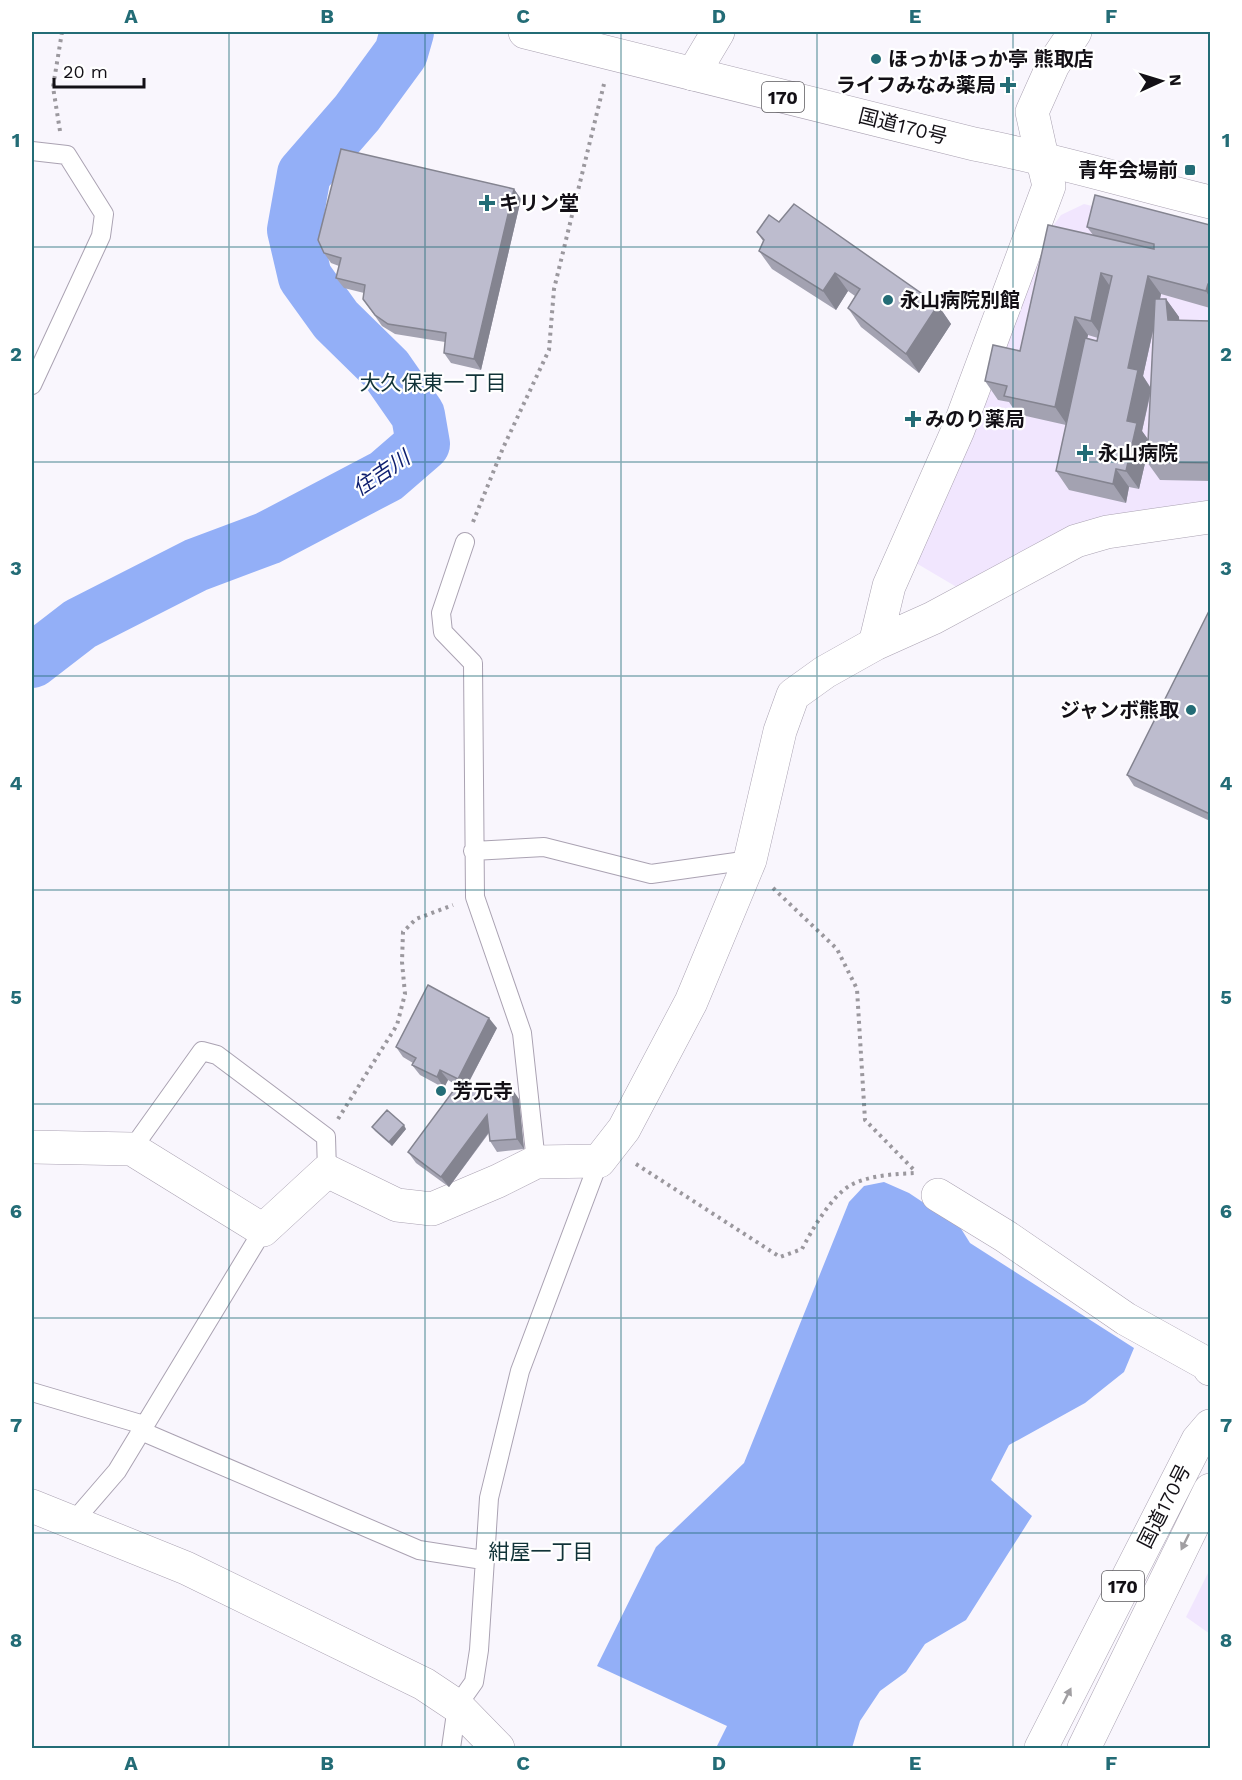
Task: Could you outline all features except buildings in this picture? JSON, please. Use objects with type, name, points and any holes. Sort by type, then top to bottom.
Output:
[{"type":"main road","name":"国道170号","points":[[525,32],[974,144],[1042,157],[1088,172],[1210,202]]},
{"type":"main road","points":[[693,74],[718,32]]},
{"type":"main road","points":[[875,644],[889,586],[958,430],[1049,186],[1032,112],[1053,65],[1075,32]]},
{"type":"main road","points":[[32,1147],[132,1149],[263,1230],[327,1171],[397,1205],[432,1209],[536,1162],[604,1155],[624,1129],[691,1002],[750,860],[780,730],[793,695],[825,672],[875,644],[933,618],[1076,541],[1107,532],[1210,517]]},
{"type":"main road","points":[[928,1184],[1126,1319],[1207,1364],[1210,1369]]},
{"type":"main road","name":"国道170号","points":[[1041,1749],[1198,1440],[1210,1426]]},
{"type":"main road","name":"国道170号","points":[[1084,1749],[1210,1490]]},
{"type":"main road","points":[[32,1507],[186,1568],[424,1684],[457,1706],[498,1749]]},
{"type":"lane","points":[[32,151],[67,155],[104,214],[101,236],[32,385]]},
{"type":"lane","points":[[465,542],[441,613],[443,632],[473,663],[473,851],[476,897],[522,1033],[536,1162]]},
{"type":"lane","points":[[473,851],[544,847],[651,874],[750,860]]},
{"type":"lane","points":[[132,1149],[201,1051],[217,1055],[326,1137],[327,1171]]},
{"type":"lane","points":[[451,1749],[457,1706],[474,1682],[479,1650],[483,1560],[489,1498],[520,1371],[604,1155]]},
{"type":"lane","points":[[73,1522],[117,1471],[263,1230]]},
{"type":"lane","points":[[32,1392],[143,1428],[419,1550],[483,1560]]},
{"type":"path","points":[[62,32],[53,87],[67,155]]},
{"type":"path","points":[[465,542],[503,448],[549,350],[554,289],[610,54]]},
{"type":"path","points":[[750,860],[767,882],[837,949],[856,989],[865,1120],[928,1184]]},
{"type":"path","points":[[326,1137],[396,1024],[405,994],[402,962],[403,932],[416,919],[476,897]]},
{"type":"path","points":[[604,1155],[780,1257],[802,1249],[817,1222],[850,1186],[883,1175],[928,1184]]},
{"type":"shaded area","name":"永山病院","points":[[1084,204],[1210,235],[1210,509],[965,592],[916,563],[1048,233],[1061,215]]},
{"type":"shaded area","points":[[1210,1569],[1210,1634],[1186,1617]]},
{"type":"water","points":[[884,1182],[909,1193],[960,1227],[970,1243],[1134,1348],[1124,1372],[1085,1403],[1009,1445],[991,1480],[1032,1516],[966,1620],[925,1644],[906,1672],[880,1691],[860,1721],[852,1748],[716,1748],[727,1726],[597,1666],[656,1547],[744,1463],[849,1202],[864,1186]]},
{"type":"waterway","name":"住吉川","points":[[32,661],[80,624],[196,565],[268,538],[386,476],[423,444],[418,415],[386,369],[336,320],[305,277],[294,230],[304,174],[357,113],[401,53],[407,32]]},
{"type":"place","name":"ほっかほっか亭 熊取店","points":[[876,59]]},
{"type":"place","name":"ライフみなみ薬局","points":[[1008,85]]},
{"type":"place","name":"青年会場前","points":[[1190,170]]},
{"type":"place","name":"キリン堂","points":[[487,203]]},
{"type":"place","name":"永山病院別館","points":[[888,300]]},
{"type":"place","name":"みのり薬局","points":[[913,419]]},
{"type":"place","name":"永山病院","points":[[1085,453]]},
{"type":"place","name":"ジャンボ熊取","points":[[1191,710]]},
{"type":"place","name":"芳元寺","points":[[441,1091]]},
{"type":"district","name":"大久保東一丁目","points":[[433,382]]},
{"type":"district","name":"紺屋一丁目","points":[[541,1551]]}]
